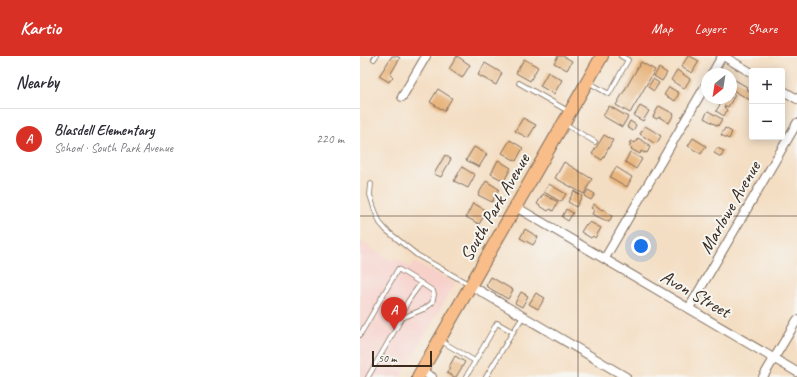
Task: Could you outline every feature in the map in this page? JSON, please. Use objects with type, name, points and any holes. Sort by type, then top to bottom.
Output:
[{"type":"main road","name":"South Park Avenue","points":[[423,375],[439,340],[602,56]]},
{"type":"street","points":[[402,97],[426,56]]},
{"type":"street","points":[[716,68],[723,56],[749,71]]},
{"type":"street","points":[[785,92],[797,99]]},
{"type":"street","points":[[605,258],[701,93]]},
{"type":"street","name":"Marlowe Avenue","points":[[689,308],[797,123]]},
{"type":"street","name":"Avon Street","points":[[516,207],[797,372]]},
{"type":"street","points":[[470,285],[626,377]]},
{"type":"street","points":[[764,377],[797,320]]},
{"type":"lane","points":[[588,81],[609,94],[628,60],[621,56]]},
{"type":"lane","points":[[520,83],[570,112]]},
{"type":"lane","points":[[564,123],[595,142]]},
{"type":"lane","points":[[371,184],[370,195],[374,208],[380,223],[386,230],[417,255],[470,285]]},
{"type":"lane","points":[[360,336],[398,268],[433,291],[434,295],[432,303],[424,309],[402,318]]},
{"type":"lane","points":[[368,377],[402,318],[402,314],[409,300],[421,283]]},
{"type":"lane","points":[[486,377],[523,317]]},
{"type":"lane","points":[[466,377],[497,323],[513,332]]},
{"type":"lane","points":[[439,340],[475,361]]},
{"type":"shaded area","points":[[360,241],[392,261],[395,258],[411,267],[414,262],[455,283],[401,377],[360,377]]},
{"type":"building","points":[[392,56],[400,58],[390,75],[393,77],[389,82],[379,76]]},
{"type":"building","points":[[457,56],[470,65],[462,78],[449,69]]},
{"type":"building","points":[[558,56],[563,56],[572,61],[567,70],[554,63]]},
{"type":"building","points":[[688,56],[699,61],[692,73],[681,67]]},
{"type":"building","points":[[524,59],[538,67],[530,81],[516,73]]},
{"type":"building","points":[[641,62],[655,70],[630,113],[616,105]]},
{"type":"building","points":[[485,63],[502,73],[496,85],[478,75]]},
{"type":"building","points":[[659,68],[667,73],[662,81],[654,76]]},
{"type":"building","points":[[677,70],[690,79],[684,89],[671,80]]},
{"type":"building","points":[[548,72],[562,80],[554,94],[540,86]]},
{"type":"building","points":[[653,79],[659,83],[654,91],[648,87]]},
{"type":"building","points":[[737,81],[747,87],[746,89],[749,90],[749,99],[737,92]]},
{"type":"building","points":[[669,87],[679,93],[675,101],[664,95]]},
{"type":"building","points":[[438,89],[452,98],[444,111],[430,102]]},
{"type":"building","points":[[720,104],[730,104],[728,107],[724,107],[727,110],[724,116],[716,111]]},
{"type":"building","points":[[609,106],[628,117],[622,127],[603,116]]},
{"type":"building","points":[[640,106],[649,111],[643,121],[634,116]]},
{"type":"building","points":[[659,106],[674,114],[669,123],[659,117],[657,119],[653,117]]},
{"type":"building","points":[[708,111],[722,119],[718,126],[704,118]]},
{"type":"building","points":[[523,118],[536,125],[528,138],[515,131]]},
{"type":"building","points":[[630,121],[636,125],[633,131],[627,127]]},
{"type":"building","points":[[645,126],[661,136],[657,143],[654,143],[640,134]]},
{"type":"building","points":[[725,128],[732,132],[729,139],[721,135]]},
{"type":"building","points":[[604,135],[613,140],[602,160],[592,154]]},
{"type":"building","points":[[638,138],[649,145],[648,146],[650,147],[647,153],[641,151],[640,154],[631,149],[632,148],[629,146],[631,141],[635,143]]},
{"type":"building","points":[[693,138],[706,146],[701,154],[688,146]]},
{"type":"building","points":[[510,140],[523,148],[516,161],[502,153]]},
{"type":"building","points":[[474,147],[487,154],[479,167],[466,160]]},
{"type":"building","points":[[717,148],[724,151],[721,157],[714,153]]},
{"type":"building","points":[[630,152],[642,159],[636,169],[625,162]]},
{"type":"building","points":[[445,155],[451,159],[441,177],[434,174]]},
{"type":"building","points":[[498,160],[511,168],[504,181],[491,174]]},
{"type":"building","points":[[564,162],[592,179],[584,194],[555,178]]},
{"type":"building","points":[[462,167],[475,175],[468,188],[454,181]]},
{"type":"building","points":[[616,167],[632,177],[627,187],[610,177]]},
{"type":"building","points":[[486,181],[499,189],[492,202],[478,195]]},
{"type":"building","points":[[549,184],[566,194],[561,202],[544,192]]},
{"type":"building","points":[[588,190],[595,194],[591,200],[584,196]]},
{"type":"building","points":[[574,191],[582,196],[576,207],[568,202]]},
{"type":"building","points":[[543,194],[558,202],[553,211],[550,209],[548,211],[537,204]]},
{"type":"building","points":[[473,203],[487,211],[479,224],[466,217]]},
{"type":"building","points":[[594,204],[612,216],[609,222],[592,214],[594,210],[591,208]]},
{"type":"building","points":[[566,209],[573,213],[568,221],[562,217]]},
{"type":"building","points":[[590,222],[601,228],[595,238],[593,236],[591,238],[581,232],[586,224],[587,225]]},
{"type":"building","points":[[525,229],[538,237],[533,245],[520,238]]},
{"type":"building","points":[[491,277],[513,290],[508,299],[486,286]]},
{"type":"building","points":[[521,292],[528,296],[522,307],[515,303]]},
{"type":"building","points":[[536,293],[545,298],[538,309],[529,304]]},
{"type":"building","points":[[455,356],[465,362],[456,377],[454,377],[447,373]]},
{"type":"place","name":"Blasdell Elementary","points":[[394,330]]}]
